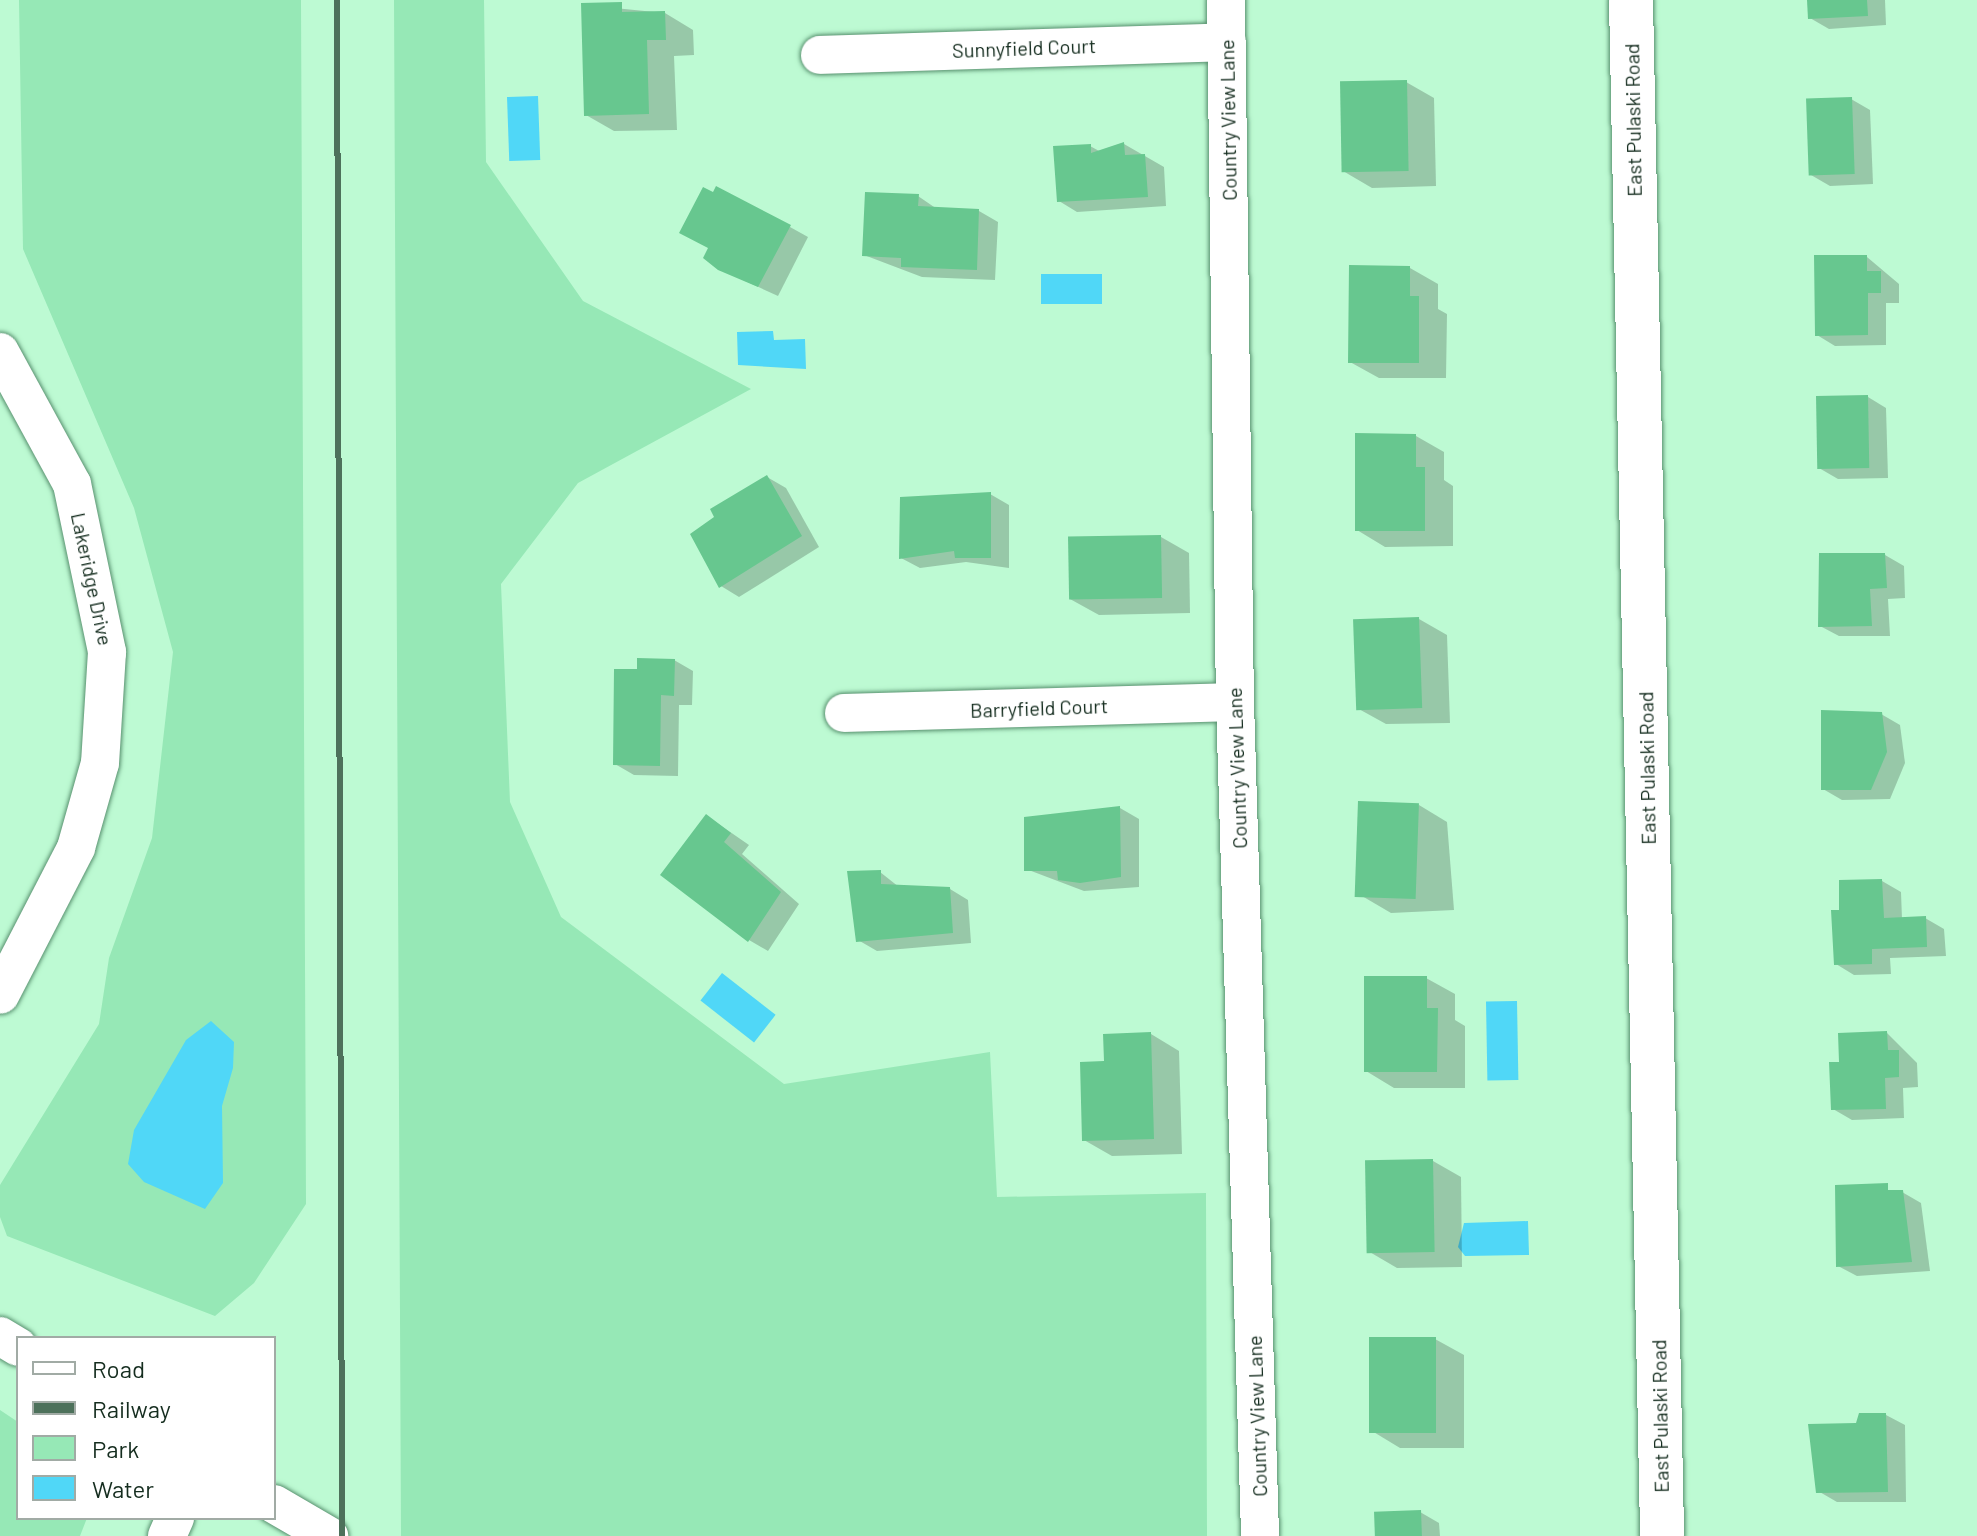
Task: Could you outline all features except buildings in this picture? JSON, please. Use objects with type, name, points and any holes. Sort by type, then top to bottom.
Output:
[{"type":"main road","name":"East Pulaski Road","points":[[1631,0],[1662,1536]]},
{"type":"street","name":"Country View Lane","points":[[1226,0],[1235,702],[1260,1536]]},
{"type":"street","name":"Sunnyfield Court","points":[[820,55],[1227,42]]},
{"type":"street","name":"Lakeridge Drive","points":[[0,352],[72,484],[107,652],[100,763],[76,848],[0,995]]},
{"type":"street","name":"Barryfield Court","points":[[844,713],[1235,702]]},
{"type":"street","points":[[276,1505],[329,1536]]},
{"type":"green space","points":[[19,0],[301,0],[306,1204],[254,1283],[215,1316],[7,1236],[0,1217],[0,1185],[99,1024],[109,958],[152,838],[173,652],[134,508],[23,249]]},
{"type":"green space","points":[[394,0],[484,0],[486,162],[583,301],[751,389],[578,483],[501,584],[510,802],[561,917],[784,1084],[990,1052],[997,1197],[1206,1193],[1207,1536],[401,1536]]},
{"type":"green space","points":[[0,1410],[16,1421],[16,1520],[86,1520],[80,1536],[0,1536]]},
{"type":"water","points":[[538,96],[540,160],[509,161],[507,97]]},
{"type":"water","points":[[1041,274],[1102,274],[1102,304],[1041,304]]},
{"type":"water","points":[[773,331],[774,340],[805,339],[806,369],[738,365],[737,332]]},
{"type":"water","points":[[722,973],[776,1015],[754,1042],[700,1001]]},
{"type":"water","points":[[1517,1001],[1518,1080],[1487,1081],[1486,1002]]},
{"type":"water","points":[[211,1021],[234,1042],[233,1068],[222,1106],[223,1183],[205,1209],[144,1182],[128,1164],[134,1130],[186,1040]]},
{"type":"water","points":[[1528,1221],[1529,1255],[1465,1256],[1458,1247],[1464,1223]]},
{"type":"railway","points":[[337,0],[342,1536]]}]
